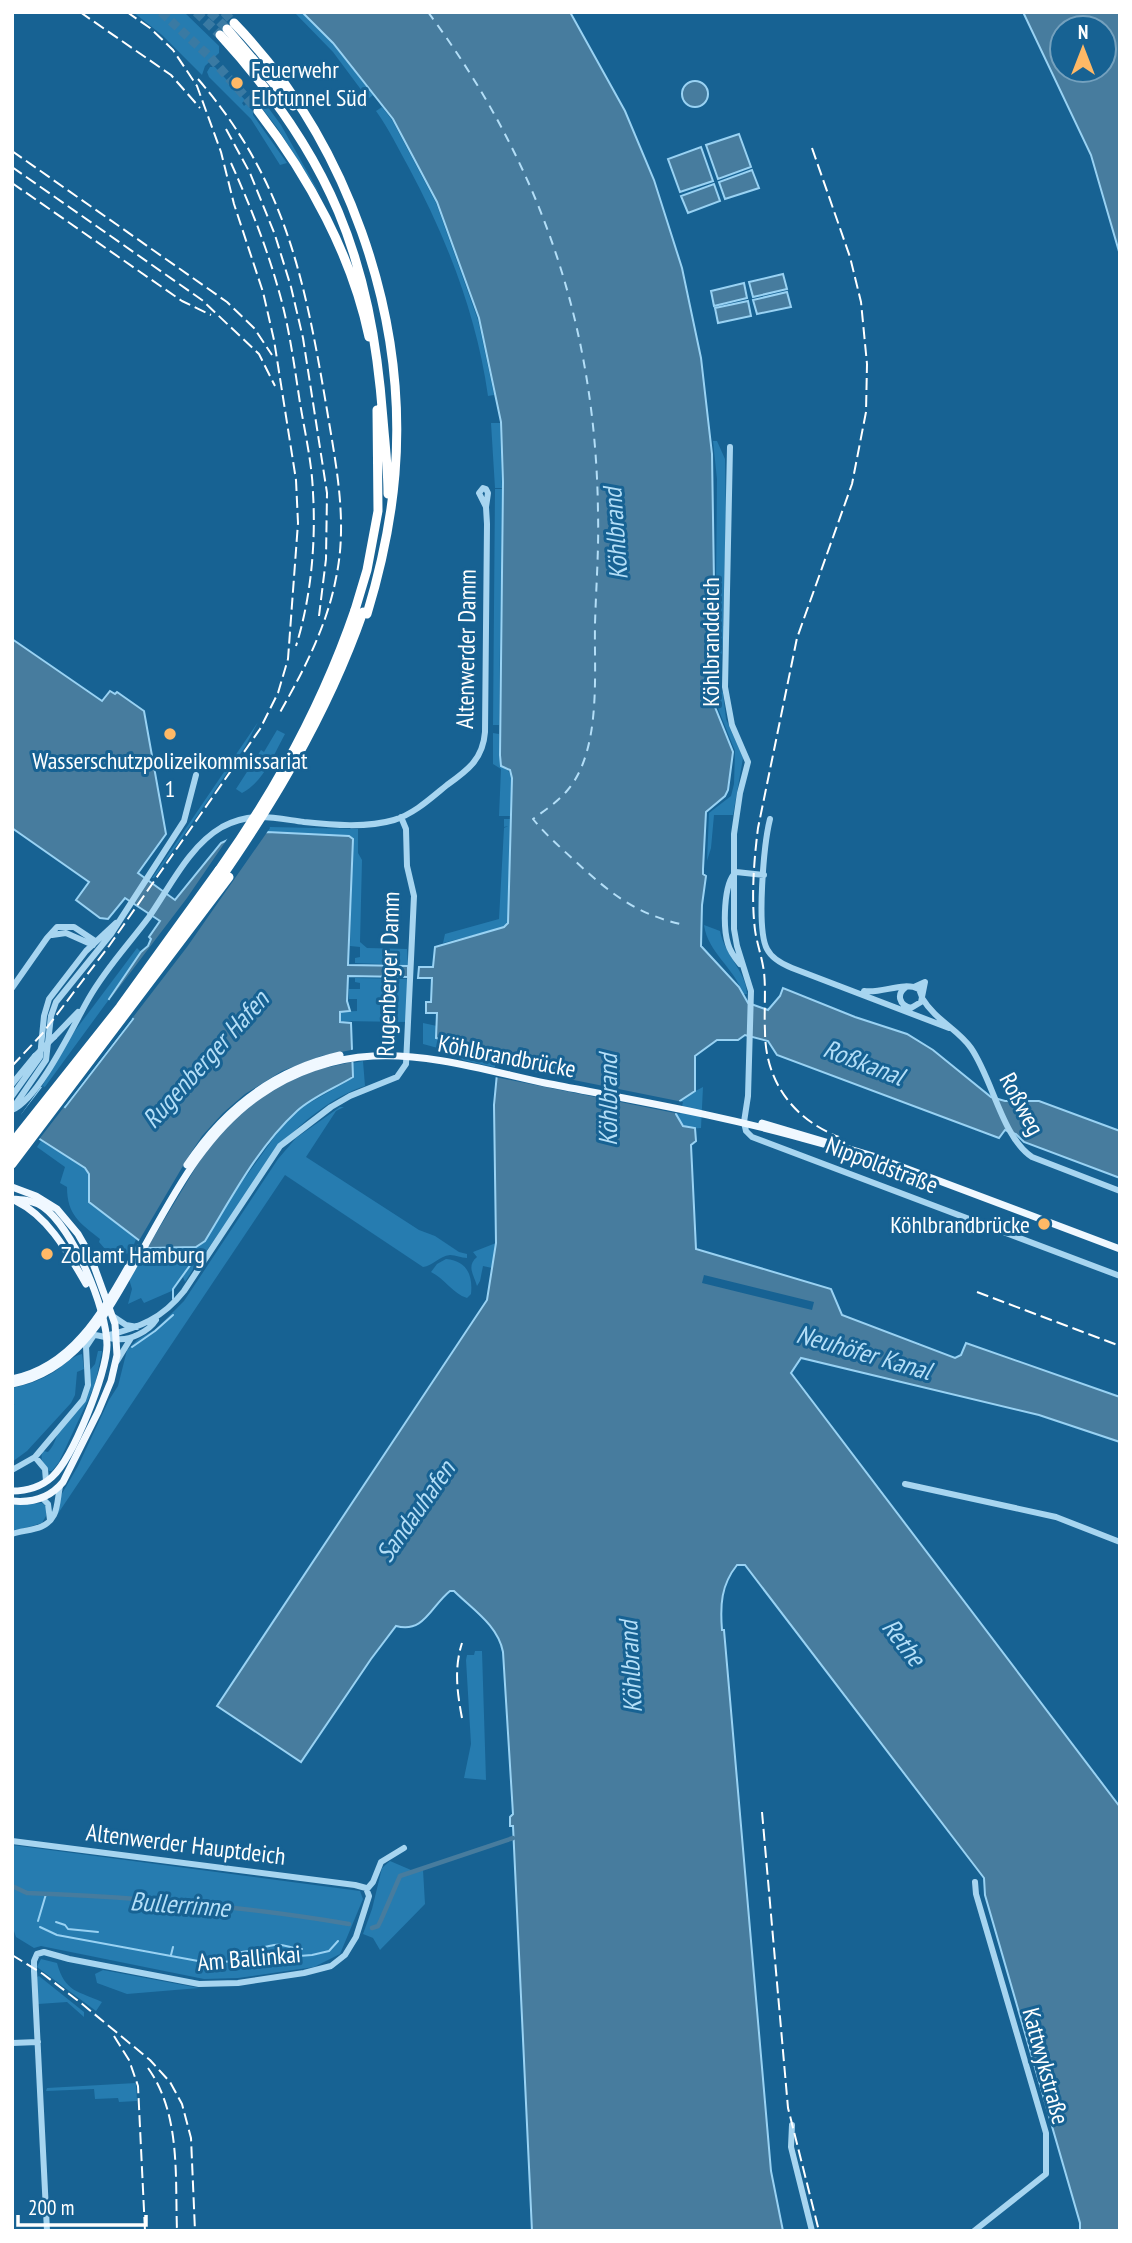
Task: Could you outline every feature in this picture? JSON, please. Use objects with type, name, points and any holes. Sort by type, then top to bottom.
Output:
[{"type":"highway","points":[[12,1156],[217,885],[286,780],[323,710],[352,642],[371,584],[382,530],[394,482],[397,433],[393,374],[387,328],[365,242],[324,150],[285,95],[227,29],[298,134],[335,201],[360,270],[380,372],[388,492],[382,530],[375,588],[356,645],[330,706],[296,773],[254,840],[203,914],[12,1164]]},
{"type":"highway","points":[[258,111],[292,160],[327,221],[366,323]]},
{"type":"highway","points":[[12,1143],[126,998],[230,854],[274,785],[318,703],[340,651],[382,530],[376,393],[360,270]]},
{"type":"main road","name":"Köhlbrandbrücke","points":[[12,1381],[52,1363],[87,1330],[194,1156],[215,1127],[232,1110],[260,1088],[293,1070],[358,1052],[397,1051],[433,1055],[783,1128],[873,1156],[1120,1252]]},
{"type":"main road","points":[[12,1188],[48,1203],[92,1262],[114,1317],[117,1336],[116,1362],[98,1412],[60,1486],[33,1501],[12,1501]]},
{"type":"main road","points":[[12,1491],[31,1489],[47,1481],[64,1462],[100,1382],[106,1360],[103,1315],[73,1243],[48,1212],[35,1203],[14,1199]]},
{"type":"main road","points":[[14,1199],[43,1221],[71,1257],[94,1296]]},
{"type":"street","name":"Köhlbranddeich","points":[[730,447],[725,687],[732,725],[748,762],[734,830],[735,941],[747,974],[751,1001],[748,1096],[744,1119],[749,1135]]},
{"type":"street","name":"Altenwerder Damm","points":[[12,1084],[35,1055],[74,1018],[204,840],[221,828],[243,819],[275,816],[303,822],[383,823],[401,817],[422,804],[471,767],[483,747],[485,732],[486,507]]},
{"type":"street","points":[[12,1096],[40,1057],[44,1016],[49,999],[94,945],[120,919],[187,816],[196,775]]},
{"type":"street","name":"Rugenberger Damm","points":[[106,1336],[133,1336],[150,1327],[184,1291],[280,1146],[331,1107],[350,1096],[388,1082],[402,1072],[408,1058],[414,896],[407,866],[406,829],[401,817]]},
{"type":"street","name":"Roßweg","points":[[770,819],[764,856],[762,933],[770,954],[785,965],[949,1028]]},
{"type":"street","points":[[748,872],[758,867],[764,856]]},
{"type":"street","points":[[736,872],[764,874]]},
{"type":"street","points":[[12,988],[55,929],[66,926],[78,929],[94,945]]},
{"type":"street","points":[[47,939],[64,932],[94,945]]},
{"type":"street","name":"Altenwerder Damm","points":[[12,1110],[46,1060],[51,1016],[56,1002],[92,958],[94,945]]},
{"type":"street","name":"Roßweg","points":[[845,987],[876,993],[925,982],[923,995],[933,1012],[962,1037],[972,1050],[1018,1145],[1032,1157],[1120,1191]]},
{"type":"street","points":[[911,986],[902,990],[900,996],[901,1002],[907,1007],[917,1006],[923,995]]},
{"type":"street","name":"Altenwerder Damm","points":[[12,1110],[21,1107],[50,1067],[90,996]]},
{"type":"street","name":"Roßweg","points":[[871,997],[907,1007],[939,1024]]},
{"type":"street","name":"Nippoldstraße","points":[[749,1135],[1120,1276]]},
{"type":"street","points":[[114,1317],[126,1325],[139,1326]]},
{"type":"street","name":"Rugenberger Damm","points":[[117,1336],[157,1318]]},
{"type":"street","points":[[12,1470],[35,1457],[85,1396],[88,1385],[85,1362],[87,1344],[94,1335],[106,1336]]},
{"type":"street","points":[[116,1362],[133,1336]]},
{"type":"street","points":[[35,1457],[45,1469],[47,1481]]},
{"type":"street","points":[[905,1484],[1056,1517],[1120,1542]]},
{"type":"street","points":[[12,1534],[39,1528],[50,1520],[55,1513],[60,1486]]},
{"type":"street","points":[[42,1498],[48,1504],[50,1520]]},
{"type":"street","name":"Altenwerder Hauptdeich","points":[[12,1841],[355,1885],[367,1889]]},
{"type":"street","points":[[367,1889],[381,1863],[404,1848]]},
{"type":"street","name":"Kattwykstraße","points":[[974,2231],[1046,2174],[1046,2133],[976,1894],[975,1882]]},
{"type":"street","name":"Am Ballinkai","points":[[37,2042],[34,1961],[37,1954],[44,1952],[93,1964],[209,1984],[315,1972],[331,1966],[350,1949],[369,1899],[367,1889]]},
{"type":"street","points":[[12,2043],[37,2042],[47,2231]]},
{"type":"street","points":[[792,2124],[791,2147],[812,2231]]},
{"type":"shaded area","points":[[133,12],[184,12],[219,46],[219,53],[205,66],[202,75],[162,35]]},
{"type":"shaded area","points":[[294,12],[301,12],[333,44],[373,95],[368,99],[333,52]]},
{"type":"shaded area","points":[[210,67],[215,67],[245,100],[242,103],[244,106],[246,104],[253,111],[253,115],[287,163],[280,165],[251,119],[209,77],[207,72]]},
{"type":"shaded area","points":[[259,95],[281,125],[322,198],[278,129],[256,104],[255,97]]},
{"type":"shaded area","points":[[382,107],[392,120],[436,203],[478,320],[494,395],[488,396],[468,307],[448,250],[409,168],[376,111]]},
{"type":"shaded area","points":[[491,423],[500,423],[502,488],[495,488]]},
{"type":"shaded area","points":[[713,441],[717,441],[725,459],[724,626],[719,686],[723,693],[726,719],[743,758],[733,815],[714,815],[707,861],[709,813],[731,796],[735,751],[715,701],[717,479]]},
{"type":"shaded area","points":[[495,489],[502,489],[499,725],[493,725]]},
{"type":"shaded area","points":[[258,722],[245,747],[152,878]]},
{"type":"shaded area","points":[[277,730],[285,734],[272,759],[256,782],[242,793],[236,789]]},
{"type":"shaded area","points":[[493,733],[499,734],[500,755],[512,778],[510,816],[499,816],[501,769],[493,764]]},
{"type":"shaded area","points":[[504,819],[510,819],[508,923],[505,927],[443,943],[445,934],[499,919],[504,828],[508,826],[504,827]]},
{"type":"shaded area","points":[[270,827],[358,829],[358,853],[362,860],[360,942],[367,948],[407,949],[408,965],[355,963],[355,958],[360,957],[360,947],[350,946],[353,839],[349,836],[267,832]]},
{"type":"shaded area","points":[[704,925],[720,931],[743,978],[747,994],[743,994],[734,976],[711,944]]},
{"type":"shaded area","points":[[137,948],[141,952],[140,957],[42,1091],[41,1088],[71,1036]]},
{"type":"shaded area","points":[[355,978],[408,979],[407,1022],[341,1021],[340,1012],[357,1011],[357,999],[349,999],[349,989],[360,989],[360,983],[355,982]]},
{"type":"shaded area","points":[[423,1023],[437,1026],[437,1038],[490,1053],[495,1057],[498,1068],[463,1060],[445,1050],[423,1044]]},
{"type":"shaded area","points":[[363,1061],[365,1086],[321,1109],[283,1142],[205,1253],[144,1253],[148,1247],[195,1247],[283,1125],[299,1109],[353,1078],[353,1063]]},
{"type":"shaded area","points":[[703,1087],[701,1128],[689,1129],[678,1121],[677,1108],[683,1100]]},
{"type":"shaded area","points":[[340,1107],[344,1107],[336,1111],[306,1157],[419,1230],[467,1254],[467,1258],[446,1256],[423,1267],[285,1175],[57,1515],[60,1497],[118,1386],[127,1350],[137,1340],[156,1329],[184,1301],[278,1159],[296,1138]]},
{"type":"shaded area","points":[[41,1141],[85,1168],[89,1174],[89,1202],[136,1239],[131,1253],[111,1256],[99,1242],[100,1239],[76,1218],[69,1205],[67,1187],[60,1183],[65,1167],[37,1147]]},
{"type":"shaded area","points":[[496,1243],[492,1268],[483,1266],[477,1286],[472,1264],[477,1257],[473,1252]]},
{"type":"shaded area","points":[[176,1255],[177,1264],[187,1263],[188,1258],[202,1255],[185,1282],[183,1277],[174,1290],[144,1303],[141,1298],[128,1304],[132,1289],[129,1279],[143,1256]]},
{"type":"shaded area","points":[[446,1259],[464,1266],[470,1275],[471,1294],[467,1298],[431,1272],[437,1264]]},
{"type":"shaded area","points":[[98,1351],[102,1351],[95,1385],[59,1462],[49,1471],[42,1459],[43,1451],[48,1452],[61,1428],[87,1397],[89,1371],[95,1364]]},
{"type":"shaded area","points":[[82,1354],[84,1369],[77,1372],[75,1395],[71,1403],[27,1451],[12,1462],[12,1405],[15,1404],[12,1404],[12,1388],[44,1377]]},
{"type":"shaded area","points":[[42,1503],[46,1506],[46,1516],[42,1523],[12,1532],[12,1505]]},
{"type":"shaded area","points":[[475,1651],[482,1651],[486,1780],[464,1778],[471,1744],[466,1660],[467,1655],[474,1655]]},
{"type":"shaded area","points":[[12,1845],[360,1891],[363,1899],[340,1954],[314,1967],[238,1978],[204,1979],[41,1946],[34,1948],[16,1937],[12,1925]]},
{"type":"shaded area","points":[[390,1861],[411,1870],[423,1870],[425,1904],[380,1950],[373,1938],[363,1934],[382,1868]]},
{"type":"shaded area","points":[[41,1959],[57,1963],[64,1980],[74,1990],[102,2002],[96,2011],[37,1967]]},
{"type":"shaded area","points":[[103,1970],[199,1988],[127,1994],[97,1983],[95,1974]]},
{"type":"shaded area","points":[[39,1976],[84,2012],[84,2017],[67,2002],[38,2004]]},
{"type":"shaded area","points":[[136,2083],[137,2101],[95,2099],[94,2089],[46,2091],[47,2088]]},
{"type":"water","points":[[302,12],[570,12],[625,111],[654,180],[682,268],[701,358],[712,454],[714,582],[711,697],[733,752],[728,790],[725,796],[706,812],[703,874],[706,876],[701,946],[739,987],[748,1003],[768,1010],[783,988],[855,1017],[907,1034],[933,1050],[991,1097],[1005,1101],[1039,1101],[1120,1131],[1120,1178],[1024,1142],[1016,1134],[1005,1130],[999,1138],[777,1055],[768,1041],[745,1035],[738,1040],[717,1040],[695,1056],[695,1091],[680,1101],[676,1114],[683,1126],[695,1128],[696,1141],[691,1145],[696,1249],[831,1289],[842,1315],[955,1358],[961,1355],[966,1343],[1120,1397],[1120,1442],[1039,1415],[801,1358],[791,1373],[1120,1807],[1120,2231],[1080,2231],[1080,2223],[985,1895],[984,1878],[745,1565],[737,1565],[728,1580],[723,1596],[721,1621],[724,1630],[771,2171],[783,2231],[532,2231],[503,1652],[496,1634],[476,1611],[454,1591],[450,1591],[414,1626],[396,1626],[301,1762],[217,1706],[487,1300],[496,1243],[494,1105],[498,1063],[490,1053],[436,1038],[437,1013],[426,1013],[426,1002],[431,1002],[432,978],[418,978],[419,967],[433,967],[435,947],[504,927],[508,923],[512,778],[510,770],[501,766],[500,755],[503,482],[501,422],[479,318],[437,202],[393,119],[333,43]]},
{"type":"water","points":[[1023,12],[1120,12],[1120,255],[1091,155],[1057,84],[1118,84],[1118,14],[1048,14],[1048,65]]},
{"type":"water","points":[[695,81],[704,85],[708,94],[704,103],[695,107],[686,103],[682,94],[686,85]]},
{"type":"water","points":[[739,134],[751,167],[718,179],[706,145]]},
{"type":"water","points":[[701,147],[713,181],[680,192],[668,159]]},
{"type":"water","points":[[752,170],[759,188],[725,199],[719,182]]},
{"type":"water","points":[[714,184],[720,201],[688,213],[681,196]]},
{"type":"water","points":[[783,274],[787,289],[753,297],[749,282]]},
{"type":"water","points":[[744,283],[747,298],[714,306],[711,291]]},
{"type":"water","points":[[787,292],[791,307],[757,314],[753,300]]},
{"type":"water","points":[[748,301],[751,316],[718,323],[715,308]]},
{"type":"water","name":"Rugenberger Hafen","points":[[12,639],[102,701],[110,691],[115,694],[117,692],[144,711],[166,834],[138,873],[175,900],[221,843],[234,837],[267,832],[349,836],[353,839],[348,965],[408,966],[408,977],[348,976],[347,1001],[350,1011],[340,1012],[340,1022],[351,1023],[353,1077],[310,1101],[283,1125],[246,1173],[205,1241],[196,1247],[149,1248],[89,1202],[89,1174],[85,1168],[24,1129],[22,1115],[41,1088],[65,1107],[133,1019],[109,999],[148,946],[151,939],[149,937],[160,921],[125,898],[108,919],[100,918],[76,900],[89,882],[12,828]]},
{"type":"pier","points":[[270,828],[187,947],[37,1142],[21,1132],[18,1126],[19,1117],[43,1086],[64,1102],[128,1019],[108,1002],[187,898],[230,835]]},
{"type":"pier","points":[[356,1049],[356,1061],[316,1070],[284,1084],[267,1093],[234,1120],[205,1152],[146,1250],[137,1244],[190,1154],[223,1113],[245,1094],[282,1071],[321,1056]]},
{"type":"pier","points":[[495,1064],[683,1102],[680,1114],[495,1077]]},
{"type":"pier","points":[[704,1275],[814,1302],[812,1310],[702,1283]]},
{"type":"waterway","points":[[173,1299],[173,1289],[191,1264],[189,1262]]},
{"type":"waterway","points":[[132,1347],[173,1315]]},
{"type":"waterway","name":"Bullerrinne","points":[[372,1928],[378,1926],[400,1876],[513,1838]]},
{"type":"waterway","name":"Bullerrinne","points":[[12,1886],[27,1893],[188,1903],[349,1924]]},
{"type":"waterway","points":[[38,1921],[46,1894]]},
{"type":"waterway","points":[[56,1922],[68,1929],[98,1932]]},
{"type":"waterway","points":[[40,1927],[57,1935],[209,1963],[312,1955],[329,1951],[338,1941]]},
{"type":"waterway","points":[[233,1953],[277,1945],[302,1949]]},
{"type":"waterway","points":[[171,1955],[173,1947]]},
{"type":"ferry route","points":[[428,12],[467,69],[502,128],[530,187],[554,249],[573,312],[586,377],[595,444],[598,555],[595,689],[591,734],[578,775],[562,796],[533,819],[558,846],[611,892],[649,914],[680,924]]},
{"type":"tunnel","points":[[161,12],[209,56],[258,111]]},
{"type":"tunnel","points":[[196,12],[220,35]]},
{"type":"tunnel","points":[[210,12],[227,29]]},
{"type":"tunnel","points":[[224,12],[234,23]]},
{"type":"railway","points":[[80,12],[171,75],[200,108]]},
{"type":"railway","points":[[12,1066],[42,1034],[109,946],[260,729],[278,693],[288,659],[298,523],[296,480],[274,340],[263,292],[234,204],[221,152],[197,86],[173,50],[150,28],[127,12]]},
{"type":"railway","points":[[198,79],[228,117],[252,156],[272,195],[287,234],[310,318],[337,473],[341,536],[332,596],[313,648],[279,714]]},
{"type":"railway","points":[[226,129],[250,173],[275,235],[303,338],[327,493],[326,559],[319,616]]},
{"type":"railway","points":[[812,148],[850,257],[861,302],[867,364],[866,412],[852,484],[797,638],[758,828],[753,905],[764,972],[766,1049],[770,1066],[776,1082],[795,1109],[808,1120],[839,1137]]},
{"type":"railway","points":[[12,151],[227,302],[254,328],[272,355]]},
{"type":"railway","points":[[231,163],[263,240],[282,302],[310,459],[314,512],[313,551],[309,590],[296,646]]},
{"type":"railway","points":[[12,167],[202,300],[259,354],[275,386]]},
{"type":"railway","points":[[12,183],[182,301],[211,315]]},
{"type":"railway","points":[[977,1292],[1120,1346]]},
{"type":"railway","points":[[462,1643],[457,1680],[462,1718]]},
{"type":"railway","points":[[762,1812],[788,2108],[819,2231]]},
{"type":"railway","points":[[12,1955],[43,1974],[81,2003],[150,2060],[170,2082],[182,2104],[191,2138],[195,2231]]},
{"type":"railway","points":[[114,2036],[129,2060],[138,2086],[145,2231]]},
{"type":"railway","points":[[148,2068],[159,2086],[171,2126],[176,2168],[177,2231]]},
{"type":"place","name":"Feuerwehr Elbtunnel Süd","points":[[237,83]]},
{"type":"place","name":"Wasserschutzpolizeikommissariat 1","points":[[170,734]]},
{"type":"place","name":"Köhlbrandbrücke","points":[[1044,1224]]},
{"type":"place","name":"Zollamt Hamburg","points":[[47,1254]]},
{"type":"water label","name":"Köhlbrand","points":[[615,534]]},
{"type":"water label","name":"Roßkanal","points":[[864,1062]]},
{"type":"water label","name":"Köhlbrand","points":[[607,1100]]},
{"type":"water label","name":"Neuhöfer Kanal","points":[[864,1352]]},
{"type":"water label","name":"Sandauhafen","points":[[415,1511]]},
{"type":"water label","name":"Rethe","points":[[904,1642]]},
{"type":"water label","name":"Köhlbrand","points":[[630,1667]]}]
